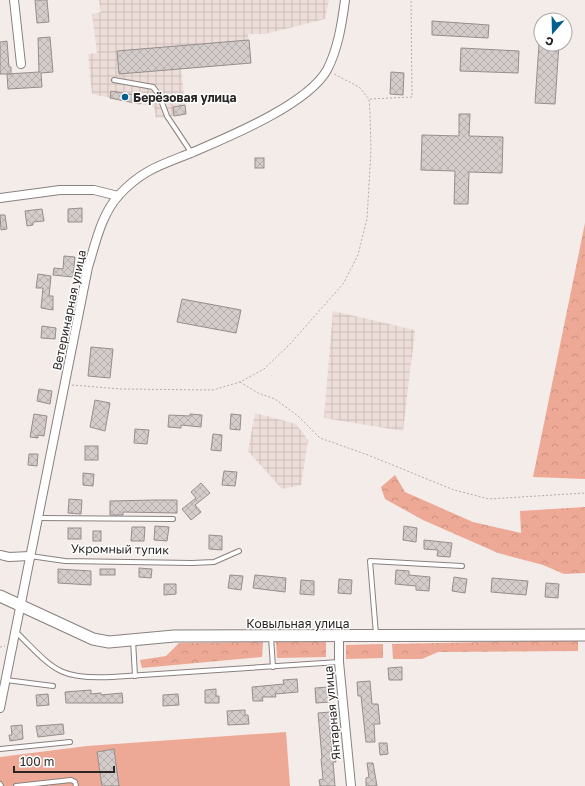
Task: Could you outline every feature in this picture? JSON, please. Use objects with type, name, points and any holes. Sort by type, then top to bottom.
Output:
[{"type":"street","points":[[14,0],[21,64]]},
{"type":"street","name":"Ветеринарная улица","points":[[0,708],[19,606],[66,384],[88,267],[104,217],[118,196],[146,171],[241,130],[293,101],[313,87],[326,70],[335,49],[345,0]]},
{"type":"street","points":[[0,198],[60,190],[94,190],[118,196]]},
{"type":"street","name":"Укромный тупик","points":[[0,555],[9,557],[30,556]]},
{"type":"street","name":"Ковыльная улица","points":[[0,596],[93,639],[109,642],[174,636],[339,637],[585,635]]},
{"type":"street","name":"Янтарная улица","points":[[339,637],[339,662],[351,786]]},
{"type":"lane","points":[[114,80],[154,87],[159,95],[167,116],[191,152]]},
{"type":"lane","points":[[38,518],[173,519]]},
{"type":"lane","name":"Укромный тупик","points":[[30,556],[65,560],[192,563],[214,562],[238,552]]},
{"type":"lane","points":[[376,636],[370,561],[462,566]]},
{"type":"lane","points":[[15,630],[50,665],[69,675],[97,678],[339,662]]},
{"type":"lane","points":[[271,637],[273,667]]},
{"type":"lane","points":[[133,640],[135,676]]},
{"type":"lane","points":[[5,680],[53,686]]},
{"type":"lane","points":[[0,749],[70,742]]},
{"type":"lane","points":[[16,786],[71,780],[75,782],[76,786]]},
{"type":"path","points":[[369,99],[412,97],[411,0]]},
{"type":"path","points":[[66,384],[121,389],[213,390],[240,382],[264,370],[290,344],[344,284],[358,255],[367,219],[372,150],[369,99],[359,87],[326,70]]},
{"type":"path","points":[[240,382],[258,392],[275,398],[298,416],[320,438],[454,490],[489,499],[585,493]]},
{"type":"shaded area","points":[[99,0],[329,0],[325,19],[265,34],[248,34],[251,63],[181,69],[186,114],[156,118],[154,107],[92,94],[88,54],[97,53],[92,14],[101,12]]},
{"type":"shaded area","points":[[333,311],[415,330],[403,431],[324,418]]},
{"type":"shaded area","points":[[255,413],[296,424],[308,440],[301,485],[282,489],[248,451]]},
{"type":"green space","points":[[585,223],[585,479],[533,477]]},
{"type":"green space","points":[[395,475],[405,492],[473,522],[521,533],[520,511],[585,507],[585,573],[564,574],[543,565],[498,553],[423,520],[385,499],[381,487]]},
{"type":"green space","points":[[578,640],[578,651],[438,652],[422,659],[393,659],[392,644]]},
{"type":"green space","points":[[326,641],[326,657],[277,658],[276,642]]},
{"type":"green space","points":[[263,642],[262,657],[142,668],[140,660],[166,656],[179,643]]},
{"type":"green space","points":[[383,644],[383,658],[346,659],[346,645]]},
{"type":"green space","points":[[286,732],[290,786],[0,786],[0,757],[87,746]]},
{"type":"building","points":[[35,0],[47,0],[49,22],[37,23]]},
{"type":"building","points":[[432,21],[489,25],[488,38],[432,35]]},
{"type":"building","points":[[50,37],[53,72],[41,73],[42,87],[8,89],[7,74],[39,72],[38,38]]},
{"type":"building","points":[[249,40],[251,63],[119,74],[117,51]]},
{"type":"building","points":[[7,41],[11,74],[0,74],[0,42]]},
{"type":"building","points":[[461,48],[519,51],[518,73],[460,71]]},
{"type":"building","points":[[538,52],[558,52],[555,104],[535,103]]},
{"type":"building","points":[[391,72],[404,73],[403,95],[390,94]]},
{"type":"building","name":"Берёзовая улица","points":[[111,91],[141,96],[140,104],[110,98]]},
{"type":"building","points":[[185,105],[186,114],[174,116],[173,107]]},
{"type":"building","points":[[459,114],[470,114],[469,136],[503,137],[502,173],[469,172],[468,204],[454,204],[455,171],[421,170],[422,135],[459,136]]},
{"type":"building","points":[[255,158],[264,158],[264,168],[255,168]]},
{"type":"building","points":[[82,208],[82,222],[68,222],[68,209]]},
{"type":"building","points":[[42,209],[44,221],[33,222],[33,225],[27,226],[25,211]]},
{"type":"building","points":[[0,215],[5,215],[7,229],[1,230]]},
{"type":"building","points":[[64,256],[75,257],[73,277],[53,275],[54,268],[63,269]]},
{"type":"building","points":[[38,274],[51,276],[49,296],[53,296],[53,310],[41,308],[43,288],[36,288]]},
{"type":"building","points":[[182,299],[241,310],[236,333],[177,322]]},
{"type":"building","points":[[42,326],[56,328],[55,339],[41,338]]},
{"type":"building","points":[[91,347],[113,349],[110,378],[88,376]]},
{"type":"building","points":[[39,389],[52,391],[50,404],[37,401]]},
{"type":"building","points":[[95,400],[110,403],[105,431],[90,427]]},
{"type":"building","points":[[34,414],[47,416],[44,436],[38,435],[38,438],[30,437]]},
{"type":"building","points":[[190,414],[202,415],[201,427],[181,425],[181,428],[168,427],[169,415],[190,416]]},
{"type":"building","points":[[231,414],[241,415],[240,430],[230,429]]},
{"type":"building","points":[[135,429],[149,430],[147,444],[134,443]]},
{"type":"building","points":[[213,434],[222,435],[221,451],[211,450]]},
{"type":"building","points":[[85,446],[98,446],[98,460],[85,460]]},
{"type":"building","points":[[29,454],[38,454],[37,466],[28,465]]},
{"type":"building","points":[[224,471],[237,472],[235,486],[222,485]]},
{"type":"building","points":[[83,473],[94,474],[93,486],[83,485]]},
{"type":"building","points":[[201,483],[210,493],[195,505],[201,512],[191,520],[182,509],[196,498],[191,492]]},
{"type":"building","points":[[69,499],[82,500],[81,514],[68,513]]},
{"type":"building","points":[[177,500],[177,513],[123,512],[123,515],[110,515],[110,501]]},
{"type":"building","points":[[155,526],[169,527],[167,541],[154,540]]},
{"type":"building","points":[[404,526],[417,528],[416,542],[403,540]]},
{"type":"building","points":[[132,527],[145,527],[144,541],[131,541]]},
{"type":"building","points":[[68,528],[81,528],[81,539],[68,539]]},
{"type":"building","points":[[93,531],[101,531],[101,541],[93,541]]},
{"type":"building","points":[[209,535],[222,536],[222,550],[209,549]]},
{"type":"building","points":[[424,540],[452,543],[450,557],[437,556],[438,550],[424,549]]},
{"type":"building","points":[[139,568],[152,569],[151,578],[139,577]]},
{"type":"building","points":[[58,569],[91,571],[91,585],[58,583]]},
{"type":"building","points":[[100,569],[115,569],[115,575],[100,575]]},
{"type":"building","points":[[396,570],[409,571],[409,575],[430,577],[429,591],[416,590],[416,586],[395,584]]},
{"type":"building","points":[[230,575],[243,576],[241,590],[228,588]]},
{"type":"building","points":[[255,575],[286,578],[285,592],[253,588]]},
{"type":"building","points":[[454,577],[467,579],[465,593],[452,591]]},
{"type":"building","points":[[492,578],[528,581],[526,595],[491,592]]},
{"type":"building","points":[[339,579],[352,580],[351,594],[338,593]]},
{"type":"building","points":[[301,580],[314,581],[314,595],[300,594]]},
{"type":"building","points":[[546,583],[559,584],[558,598],[545,597]]},
{"type":"building","points":[[164,584],[176,584],[176,594],[164,595]]},
{"type":"building","points":[[402,667],[402,680],[389,680],[388,668]]},
{"type":"building","points":[[297,679],[298,692],[275,694],[276,697],[262,697],[263,701],[253,701],[252,687],[284,684],[283,680]]},
{"type":"building","points":[[370,681],[372,704],[378,704],[380,724],[374,724],[375,742],[366,742],[361,696],[358,696],[357,682]]},
{"type":"building","points":[[329,687],[330,702],[316,703],[315,688]]},
{"type":"building","points":[[216,689],[216,696],[219,696],[219,703],[205,703],[205,690]]},
{"type":"building","points":[[91,690],[91,694],[101,693],[101,695],[122,693],[123,703],[66,703],[65,692]]},
{"type":"building","points":[[48,694],[49,705],[37,706],[36,695]]},
{"type":"building","points":[[178,694],[179,705],[163,706],[163,695]]},
{"type":"building","points":[[245,710],[245,715],[248,715],[249,724],[228,725],[227,711]]},
{"type":"building","points":[[330,712],[332,757],[335,757],[336,762],[333,762],[335,786],[320,786],[319,780],[323,779],[318,713]]},
{"type":"building","points":[[63,724],[64,734],[38,737],[36,726]]},
{"type":"building","points":[[22,725],[23,739],[10,741],[9,735],[12,735],[11,726]]},
{"type":"building","points":[[379,743],[387,743],[388,754],[380,755]]},
{"type":"building","points":[[114,749],[119,786],[102,786],[97,752]]},
{"type":"building","points":[[367,763],[373,763],[377,786],[366,786],[366,778],[369,777]]},
{"type":"place","name":"Берёзовая улица","points":[[125,97]]}]
